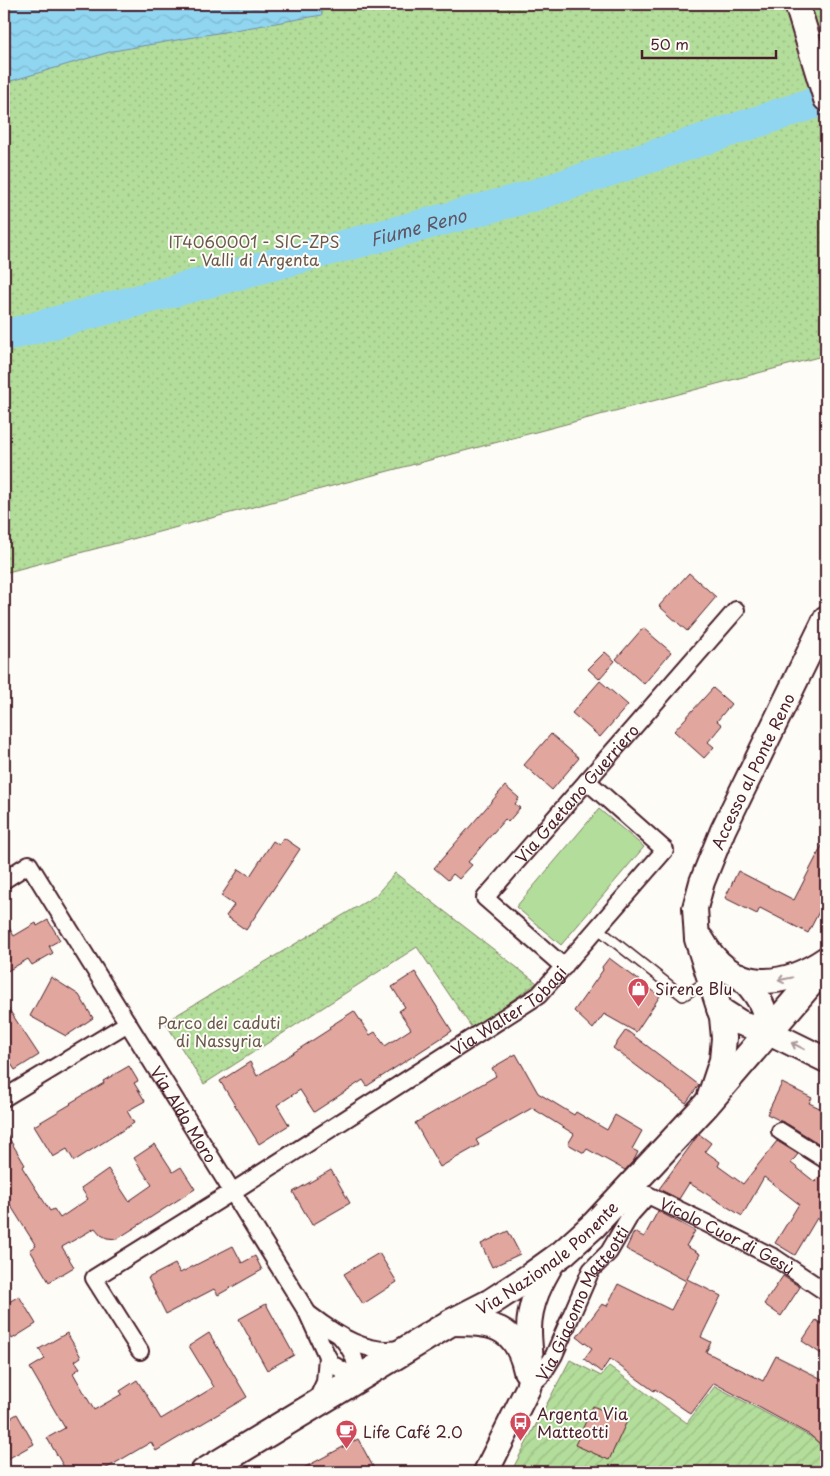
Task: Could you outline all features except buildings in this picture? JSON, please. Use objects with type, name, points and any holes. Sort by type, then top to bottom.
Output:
[{"type":"main road","points":[[797,4],[826,98]]},
{"type":"main road","name":"Accesso al Ponte Reno","points":[[706,1105],[717,1080],[722,1060],[724,1038],[720,1009],[697,939],[695,908],[702,882],[723,830],[826,618]]},
{"type":"main road","points":[[696,929],[714,958],[740,976],[752,980],[766,982],[793,977],[813,968],[826,959]]},
{"type":"main road","name":"Via Nazionale Ponente","points":[[204,1472],[357,1379],[505,1293],[556,1258],[594,1225],[706,1105],[826,964]]},
{"type":"main road","points":[[740,976],[760,999],[769,1032]]},
{"type":"main road","points":[[720,1009],[741,1023],[769,1032],[826,1060]]},
{"type":"main road","name":"Via Giacomo Matteotti","points":[[521,1336],[542,1279],[556,1258]]},
{"type":"main road","name":"Via Giacomo Matteotti","points":[[486,1472],[532,1377],[521,1336],[525,1315],[520,1305],[505,1293]]},
{"type":"main road","points":[[450,1324],[482,1324],[498,1327],[510,1337],[521,1336]]},
{"type":"street","name":"Via Gaetano Guerriero","points":[[564,967],[485,898],[736,610]]},
{"type":"street","name":"Via Walter Tobagi","points":[[140,1351],[94,1278],[539,995],[665,850],[587,781]]},
{"type":"street","name":"Via Aldo Moro","points":[[4,880],[28,864],[307,1312],[332,1364],[357,1379]]},
{"type":"street","points":[[4,1098],[128,1023]]},
{"type":"street","points":[[780,1131],[826,1160]]},
{"type":"street","name":"Vicolo Cuor di Gesù","points":[[631,1214],[648,1196],[775,1258],[826,1292]]},
{"type":"street","name":"Via Giacomo Matteotti","points":[[528,1388],[542,1375],[554,1355],[591,1270],[609,1252],[631,1214]]},
{"type":"street","name":"Via Aldo Moro","points":[[307,1312],[341,1337],[364,1346],[395,1350],[413,1346]]},
{"type":"street","name":"Via Aldo Moro","points":[[341,1337],[353,1353],[357,1364],[357,1379]]},
{"type":"street","name":"Via Aldo Moro","points":[[314,1406],[325,1382],[327,1356]]},
{"type":"lane","points":[[598,928],[682,996],[709,980]]},
{"type":"green space","name":"IT4060001 - SIC-ZPS - Valli di Argenta","points":[[4,4],[826,4],[826,355],[4,573]]},
{"type":"green space","points":[[599,809],[644,847],[561,945],[516,907]]},
{"type":"green space","name":"Parco dei caduti di Nassyria","points":[[395,873],[537,983],[472,1028],[417,947],[204,1084],[165,1022],[375,896]]},
{"type":"green space","points":[[570,1360],[601,1376],[609,1366],[687,1423],[715,1386],[813,1438],[826,1450],[826,1472],[511,1472]]},
{"type":"water","points":[[4,4],[320,4],[322,15],[113,51],[4,83]]},
{"type":"waterway","name":"Fiume Reno","points":[[4,336],[532,196],[826,99]]},
{"type":"place","name":"Sirene Blu","points":[[639,1007]]},
{"type":"place","name":"Argenta Via Matteotti","points":[[521,1441]]},
{"type":"place","name":"Life Café 2.0","points":[[347,1450]]}]
